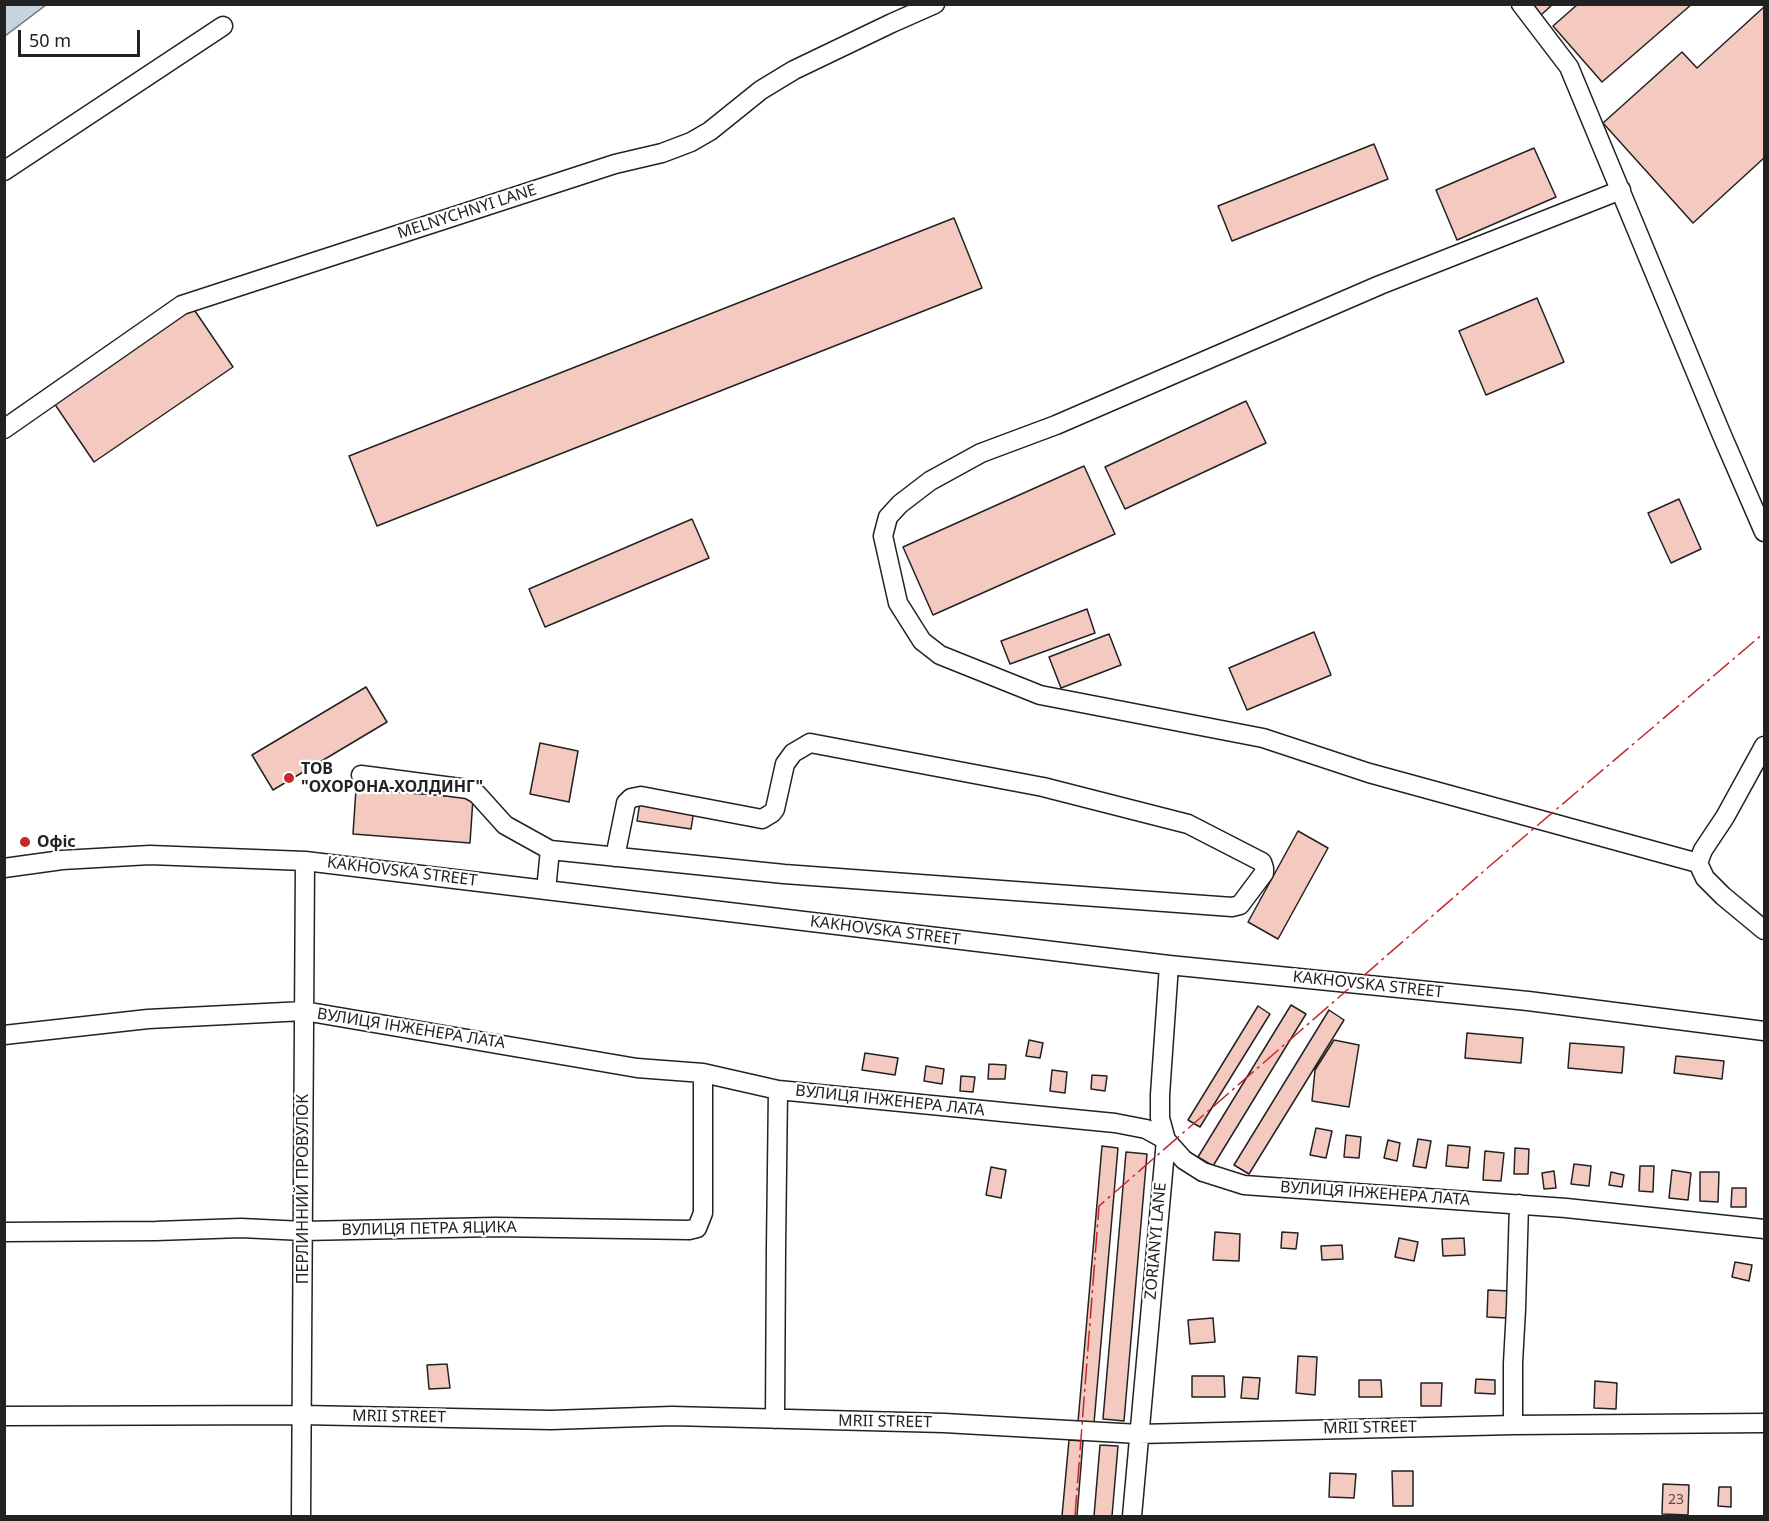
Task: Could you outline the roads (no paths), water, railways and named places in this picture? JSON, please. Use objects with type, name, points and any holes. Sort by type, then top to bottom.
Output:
[{"type":"street","name":"MELNYCHNYI LANE","points":[[4,429],[182,305],[615,164],[662,153],[691,142],[710,131],[761,90],[794,70],[934,4]]},
{"type":"street","points":[[1521,4],[1569,67],[1764,532]]},
{"type":"street","points":[[4,171],[223,26]]},
{"type":"street","points":[[1621,190],[1380,285],[1056,425],[981,453],[930,481],[900,504],[888,517],[883,537],[898,603],[922,641],[940,655],[1040,695],[1263,738],[1369,773],[1698,863]]},
{"type":"street","points":[[361,775],[468,789],[477,794],[505,825],[550,850],[615,857],[784,874],[1232,907],[1240,905],[1264,873],[1262,862],[1188,824],[1043,787],[810,743],[793,753],[785,764],[775,809],[762,819],[641,796],[631,798],[626,803],[615,857]]},
{"type":"street","points":[[1764,746],[1725,817],[1703,850],[1698,863],[1705,878],[1764,930]]},
{"type":"street","points":[[546,890],[550,850]]},
{"type":"street","name":"KAKHOVSKA STREET","points":[[4,868],[62,860],[150,855],[305,861],[1169,965],[1528,1001],[1764,1030]]},
{"type":"street","name":"ПЕРЛИННИЙ ПРОВУЛОК","points":[[301,1516],[305,861]]},
{"type":"street","name":"ZORIANYI LANE","points":[[1132,1516],[1166,1140],[1160,1118],[1160,1095],[1169,965]]},
{"type":"street","name":"ВУЛИЦЯ ІНЖЕНЕРА ЛАТА","points":[[4,1035],[148,1019],[304,1011],[637,1068],[703,1073],[778,1090],[1115,1123],[1146,1129],[1166,1140],[1184,1160],[1203,1172],[1244,1185],[1519,1204],[1764,1229]]},
{"type":"street","name":"ВУЛИЦЯ ПЕТРА ЯЦИКА","points":[[4,1232],[241,1228],[303,1231],[495,1227],[689,1230],[697,1228],[703,1213],[703,1073]]},
{"type":"street","points":[[776,1419],[778,1090]]},
{"type":"street","points":[[1513,1425],[1519,1204]]},
{"type":"street","name":"MRII STREET","points":[[4,1416],[302,1415],[551,1420],[672,1416],[944,1423],[1139,1434],[1513,1425],[1764,1423]]},
{"type":"place","name":"ТОВ \"ОХОРОНА-ХОЛДИНГ\"","points":[[289,778]]},
{"type":"place","name":"Офіс","points":[[25,842]]}]
